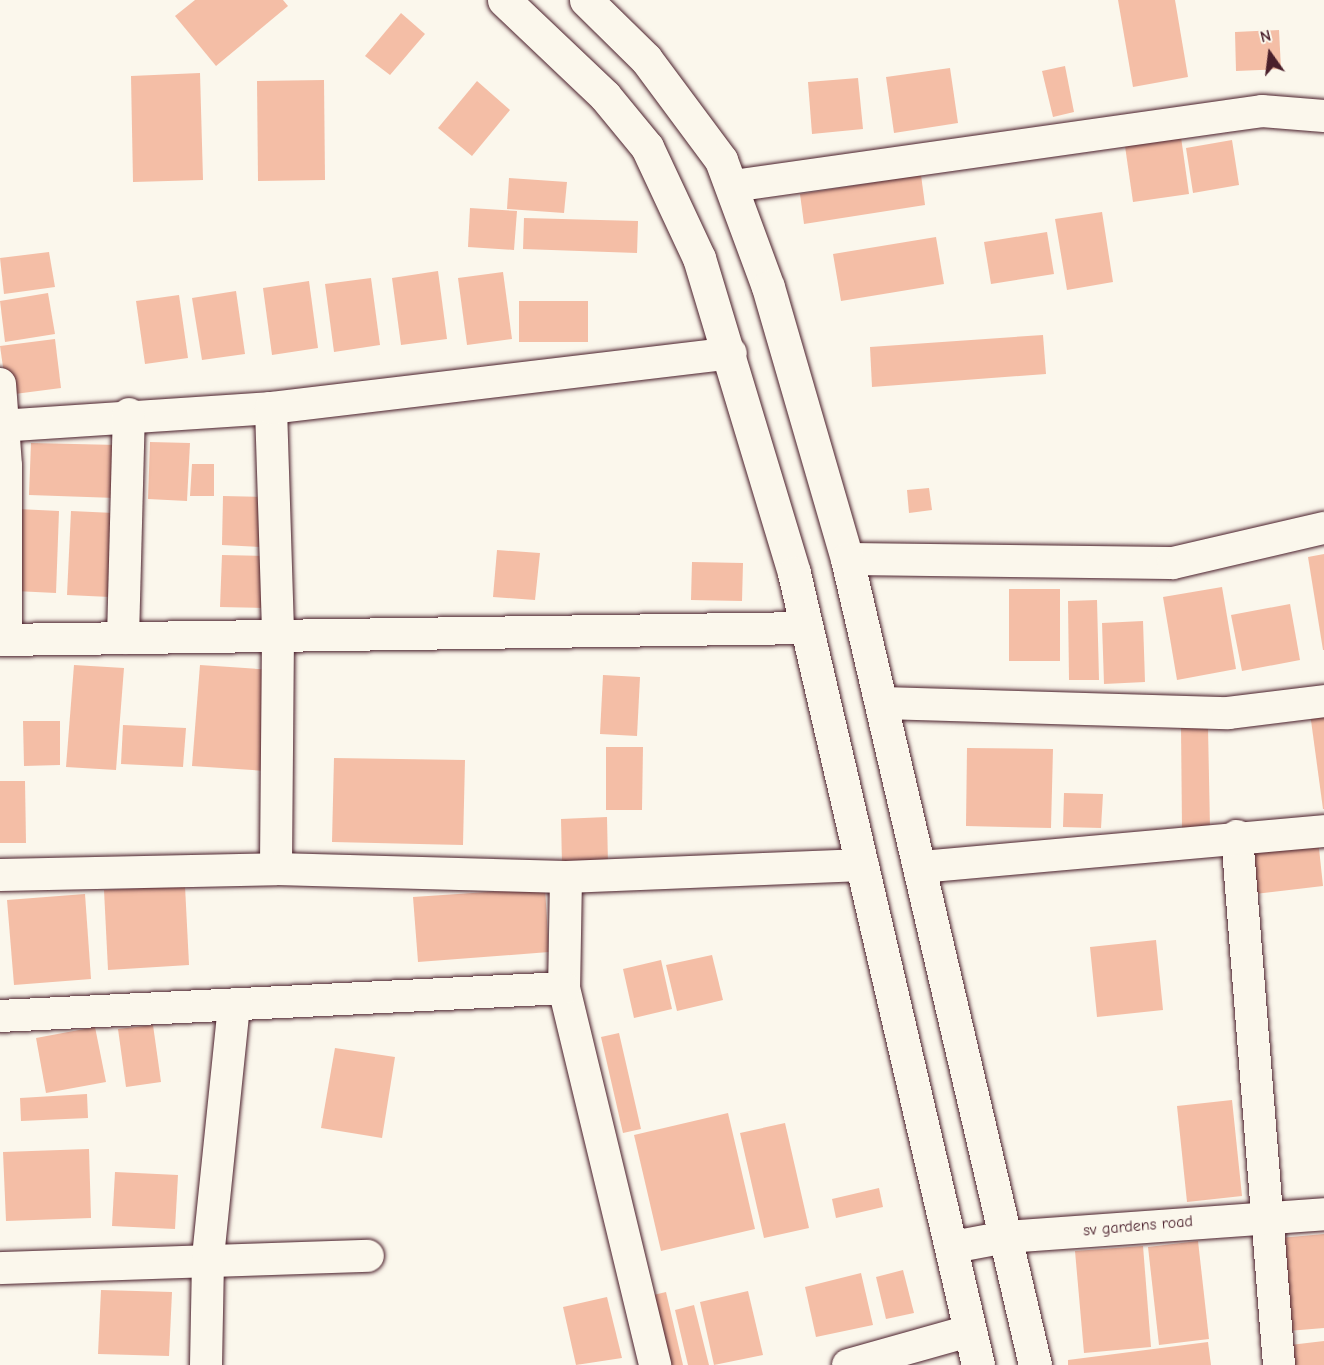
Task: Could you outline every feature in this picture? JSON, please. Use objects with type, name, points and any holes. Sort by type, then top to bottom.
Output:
[{"type":"main road","points":[[504,0],[605,96],[647,147],[699,258],[731,353],[807,628],[953,1247],[978,1365]]},
{"type":"main road","points":[[586,0],[693,116],[732,186],[784,337],[848,559],[1035,1365]]},
{"type":"street","points":[[732,186],[1262,111],[1324,116]]},
{"type":"street","points":[[2,426],[129,414],[270,408],[731,353]]},
{"type":"street","points":[[0,384],[3,640],[807,628]]},
{"type":"street","points":[[270,408],[278,635],[276,868]]},
{"type":"street","points":[[123,638],[129,414]]},
{"type":"street","points":[[848,559],[1173,563],[1324,528]]},
{"type":"street","points":[[883,704],[1228,712],[1324,701]]},
{"type":"street","points":[[921,867],[1237,836],[1324,831]]},
{"type":"street","points":[[1237,836],[1265,1216],[1279,1365]]},
{"type":"street","points":[[0,875],[276,868],[566,878],[862,865]]},
{"type":"street","points":[[566,878],[564,988],[655,1365]]},
{"type":"street","points":[[0,1016],[564,988]]},
{"type":"street","points":[[206,1365],[208,1257],[234,1004]]},
{"type":"street","name":"sv gardens road","points":[[953,1247],[1006,1237],[1265,1216],[1324,1214]]},
{"type":"street","points":[[0,1268],[208,1257],[368,1256]]},
{"type":"street","points":[[848,1365],[969,1331]]},
{"type":"building","points":[[195,0],[283,0],[288,6],[216,66],[175,16]]},
{"type":"building","points":[[1118,0],[1175,0],[1188,77],[1133,87]]},
{"type":"building","points":[[401,13],[425,34],[390,75],[365,56]]},
{"type":"building","points":[[1279,30],[1281,69],[1236,71],[1235,32]]},
{"type":"building","points":[[1065,66],[1074,112],[1053,117],[1042,71]]},
{"type":"building","points":[[950,68],[958,123],[894,133],[886,77]]},
{"type":"building","points":[[200,73],[203,180],[133,182],[131,76]]},
{"type":"building","points":[[858,78],[863,129],[812,134],[808,82]]},
{"type":"building","points":[[324,80],[325,180],[258,181],[257,81]]},
{"type":"building","points":[[477,81],[510,110],[472,156],[438,128]]},
{"type":"building","points":[[1181,137],[1189,194],[1133,202],[1125,146]]},
{"type":"building","points":[[1232,140],[1239,185],[1193,193],[1186,148]]},
{"type":"building","points":[[921,175],[925,205],[804,224],[800,194]]},
{"type":"building","points":[[509,178],[567,182],[564,213],[507,209]]},
{"type":"building","points":[[470,208],[517,211],[514,250],[468,247]]},
{"type":"building","points":[[1102,212],[1113,282],[1067,290],[1055,219]]},
{"type":"building","points":[[524,218],[638,221],[637,253],[523,249]]},
{"type":"building","points":[[1047,232],[1054,274],[991,284],[984,242]]},
{"type":"building","points":[[936,237],[944,284],[841,301],[833,254]]},
{"type":"building","points":[[49,252],[55,287],[4,294],[0,258]]},
{"type":"building","points":[[438,271],[447,339],[401,345],[392,278]]},
{"type":"building","points":[[503,272],[512,339],[467,345],[458,278]]},
{"type":"building","points":[[371,278],[380,345],[334,352],[325,284]]},
{"type":"building","points":[[309,281],[318,348],[272,355],[263,288]]},
{"type":"building","points":[[236,291],[245,354],[202,360],[192,298]]},
{"type":"building","points":[[48,293],[55,334],[5,342],[0,301]]},
{"type":"building","points":[[179,295],[188,358],[145,364],[136,301]]},
{"type":"building","points":[[519,301],[588,301],[588,342],[519,342]]},
{"type":"building","points":[[1043,335],[1046,374],[872,387],[870,347]]},
{"type":"building","points":[[55,339],[61,388],[7,395],[0,346]]},
{"type":"building","points":[[150,442],[190,443],[187,501],[148,499]]},
{"type":"building","points":[[31,443],[118,445],[116,498],[29,495]]},
{"type":"building","points":[[192,464],[214,464],[214,496],[190,496]]},
{"type":"building","points":[[929,488],[932,510],[909,513],[907,490]]},
{"type":"building","points":[[223,496],[262,497],[261,547],[222,545]]},
{"type":"building","points":[[18,509],[59,511],[56,593],[15,591]]},
{"type":"building","points":[[71,511],[114,513],[110,597],[67,595]]},
{"type":"building","points":[[497,550],[540,553],[535,600],[493,597]]},
{"type":"building","points":[[1324,554],[1324,650],[1323,650],[1308,557]]},
{"type":"building","points":[[222,555],[266,556],[265,608],[220,607]]},
{"type":"building","points":[[692,562],[743,563],[742,601],[691,600]]},
{"type":"building","points":[[1222,587],[1236,669],[1177,680],[1163,597]]},
{"type":"building","points":[[1009,589],[1060,589],[1060,661],[1009,661]]},
{"type":"building","points":[[1097,600],[1099,680],[1069,680],[1068,601]]},
{"type":"building","points":[[1290,604],[1300,660],[1242,671],[1231,615]]},
{"type":"building","points":[[1143,621],[1145,682],[1104,684],[1102,623]]},
{"type":"building","points":[[74,665],[124,668],[116,770],[66,767]]},
{"type":"building","points":[[200,665],[273,670],[266,771],[192,766]]},
{"type":"building","points":[[603,675],[640,677],[637,736],[600,734]]},
{"type":"building","points":[[1324,712],[1324,809],[1323,809],[1310,713]]},
{"type":"building","points":[[23,721],[60,721],[60,765],[24,766]]},
{"type":"building","points":[[123,725],[186,728],[183,767],[121,764]]},
{"type":"building","points":[[1181,727],[1208,727],[1210,828],[1182,829]]},
{"type":"building","points":[[606,747],[643,747],[642,810],[606,810]]},
{"type":"building","points":[[967,748],[1053,749],[1051,828],[966,826]]},
{"type":"building","points":[[334,758],[465,760],[463,845],[332,842]]},
{"type":"building","points":[[0,781],[25,781],[26,843],[0,843]]},
{"type":"building","points":[[1064,793],[1103,794],[1101,828],[1063,827]]},
{"type":"building","points":[[607,817],[608,865],[562,865],[561,819]]},
{"type":"building","points":[[1318,839],[1323,886],[1255,894],[1250,847]]},
{"type":"building","points":[[185,886],[189,965],[108,970],[104,890]]},
{"type":"building","points":[[545,888],[549,952],[418,962],[413,897]]},
{"type":"building","points":[[85,894],[91,979],[14,985],[7,900]]},
{"type":"building","points":[[1156,940],[1163,1010],[1097,1017],[1090,947]]},
{"type":"building","points":[[712,955],[723,1000],[677,1011],[666,965]]},
{"type":"building","points":[[661,960],[672,1009],[634,1018],[623,969]]},
{"type":"building","points":[[153,1025],[161,1082],[126,1087],[118,1029]]},
{"type":"building","points":[[95,1027],[106,1082],[46,1093],[36,1038]]},
{"type":"building","points":[[619,1033],[641,1129],[623,1133],[601,1037]]},
{"type":"building","points":[[335,1048],[395,1057],[382,1138],[321,1128]]},
{"type":"building","points":[[87,1094],[88,1118],[21,1121],[20,1098]]},
{"type":"building","points":[[1232,1100],[1242,1196],[1187,1202],[1177,1106]]},
{"type":"building","points":[[728,1113],[755,1229],[661,1251],[634,1135]]},
{"type":"building","points":[[785,1123],[809,1228],[764,1238],[740,1133]]},
{"type":"building","points":[[89,1149],[91,1218],[6,1221],[3,1152]]},
{"type":"building","points":[[115,1172],[178,1175],[175,1229],[112,1226]]},
{"type":"building","points":[[879,1188],[883,1207],[836,1218],[832,1199]]},
{"type":"building","points":[[1324,1234],[1324,1328],[1288,1331],[1280,1238]]},
{"type":"building","points":[[1198,1241],[1209,1339],[1159,1345],[1148,1247]]},
{"type":"building","points":[[1143,1246],[1151,1347],[1084,1353],[1075,1251]]},
{"type":"building","points":[[903,1270],[914,1313],[886,1319],[876,1277]]},
{"type":"building","points":[[861,1273],[873,1325],[816,1337],[805,1287]]},
{"type":"building","points":[[101,1290],[172,1292],[169,1356],[98,1354]]},
{"type":"building","points":[[748,1291],[763,1355],[714,1365],[700,1302]]},
{"type":"building","points":[[666,1292],[683,1365],[661,1365],[645,1297]]},
{"type":"building","points":[[607,1297],[622,1358],[576,1365],[563,1307]]},
{"type":"building","points":[[694,1305],[709,1365],[688,1365],[675,1310]]},
{"type":"building","points":[[1324,1341],[1324,1365],[1292,1365],[1290,1345]]},
{"type":"building","points":[[1208,1342],[1211,1365],[1068,1365],[1068,1360]]}]
